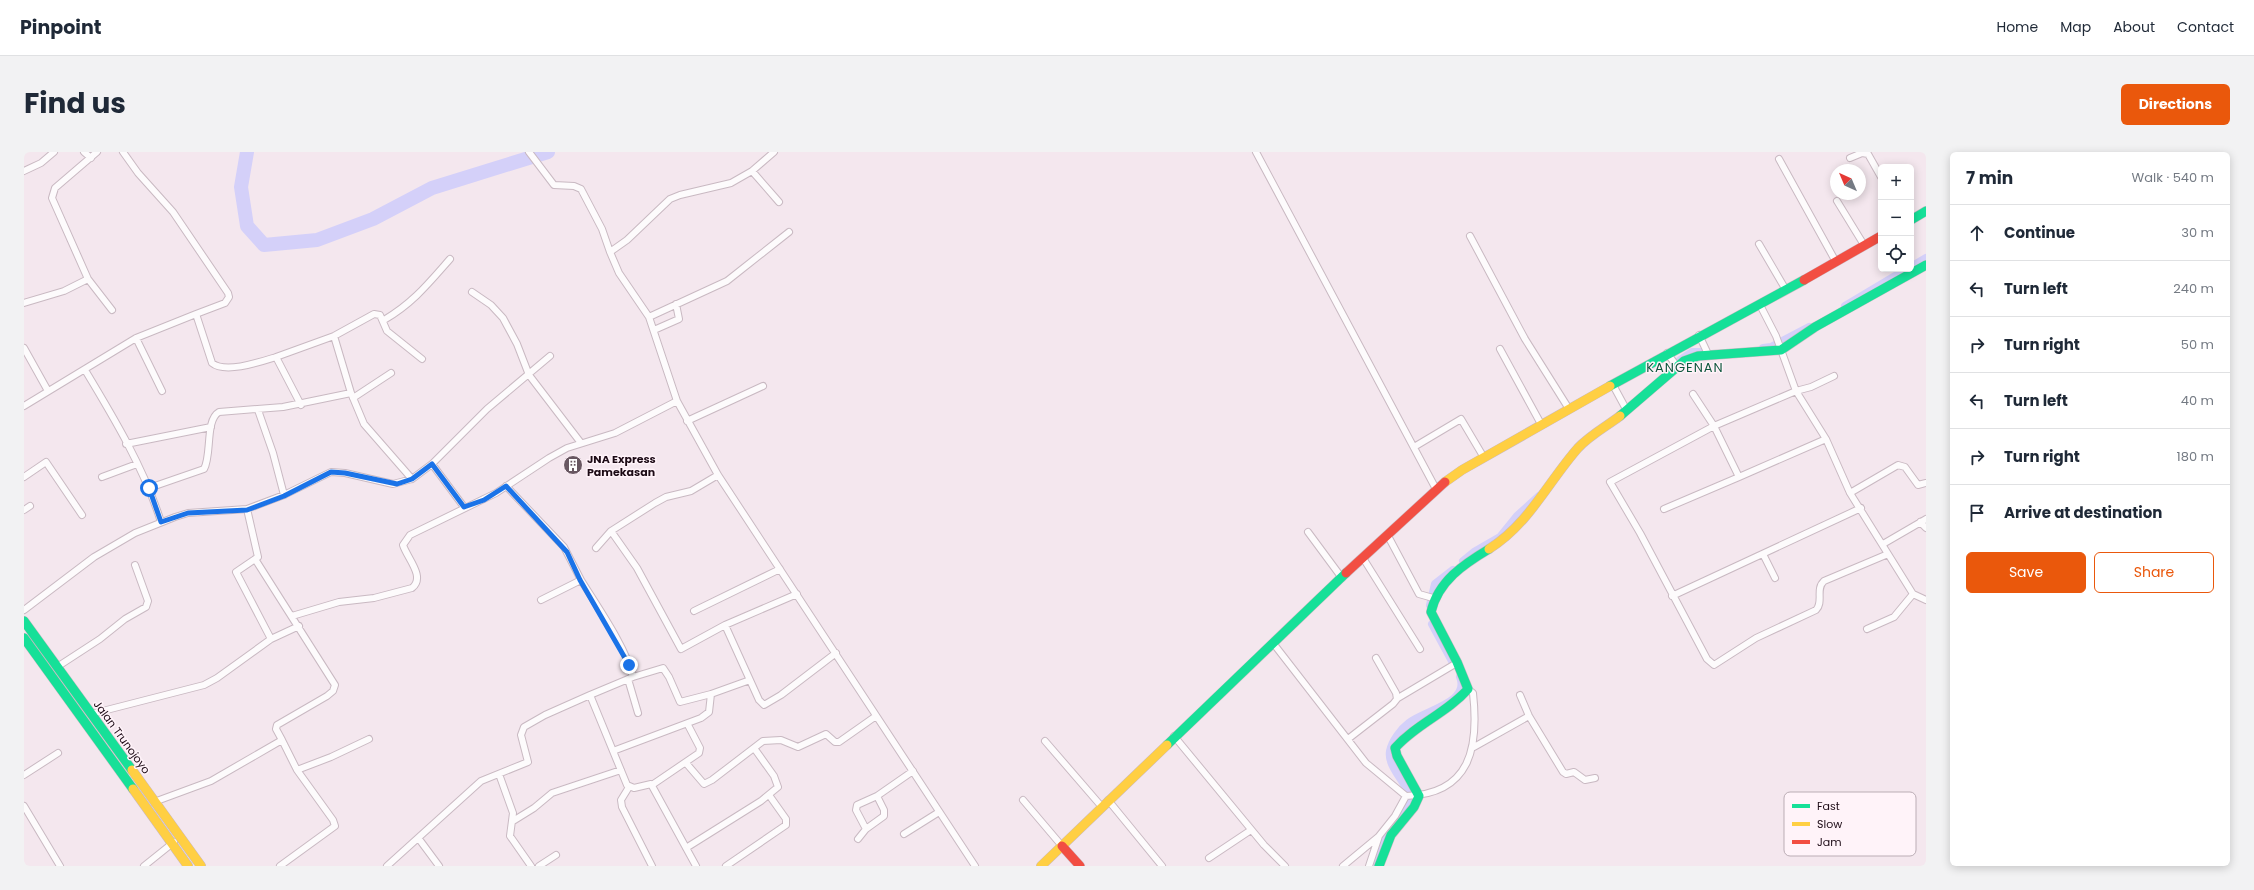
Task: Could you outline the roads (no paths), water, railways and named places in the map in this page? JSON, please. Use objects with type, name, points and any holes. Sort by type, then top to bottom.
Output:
[{"type":"main road","points":[[1914,218],[1926,211]]},
{"type":"main road","points":[[1379,866],[1391,835],[1414,807],[1417,796],[1397,756],[1396,748],[1425,723],[1456,702],[1468,689],[1454,665],[1434,619],[1431,598],[1459,567],[1503,540],[1524,520],[1579,447],[1626,408],[1699,335],[1760,305],[1878,238]]},
{"type":"main road","points":[[1041,866],[1174,736],[1388,536],[1436,489],[1483,456],[1613,384],[1673,361],[1693,357],[1707,352],[1781,348],[1815,327],[1926,266]]},
{"type":"main road","name":"Jalan Trunojoyo","points":[[24,621],[201,866]]},
{"type":"main road","name":"Jalan Trunojoyo","points":[[24,638],[188,866]]},
{"type":"main road","points":[[1062,846],[1080,866]]},
{"type":"street","points":[[24,171],[41,163],[54,152]]},
{"type":"street","points":[[84,152],[90,158]]},
{"type":"street","points":[[97,152],[60,183],[52,195],[88,279],[112,310]]},
{"type":"street","points":[[24,406],[136,338],[225,303],[229,297],[228,293],[173,212],[138,173],[123,152]]},
{"type":"street","points":[[529,152],[554,185],[574,186],[581,189],[602,229],[619,273],[649,317],[677,401],[718,475],[975,866]]},
{"type":"street","points":[[610,252],[674,197],[722,186],[752,171],[774,152]]},
{"type":"street","points":[[1256,152],[1436,489]]},
{"type":"street","points":[[1850,158],[1862,153],[1868,154],[1878,172]]},
{"type":"street","points":[[1779,159],[1836,262]]},
{"type":"street","points":[[752,171],[779,202]]},
{"type":"street","points":[[1837,201],[1864,245]]},
{"type":"street","points":[[649,317],[727,280],[789,232]]},
{"type":"street","points":[[1470,236],[1525,339],[1569,409]]},
{"type":"street","points":[[1759,244],[1786,290]]},
{"type":"street","points":[[384,320],[403,309],[415,299],[450,259]]},
{"type":"street","points":[[24,303],[64,291],[88,279]]},
{"type":"street","points":[[472,292],[491,306],[503,318],[517,344],[529,375],[581,443]]},
{"type":"street","points":[[654,330],[679,319],[676,304]]},
{"type":"street","points":[[1760,305],[1776,336],[1796,391],[1826,438],[1850,493],[1913,594],[1926,600]]},
{"type":"street","points":[[196,314],[210,360],[215,366],[236,367],[276,358],[334,336],[374,314],[380,314],[388,331],[422,359]]},
{"type":"street","points":[[1699,335],[1707,352]]},
{"type":"street","points":[[334,336],[352,395],[364,424],[412,479]]},
{"type":"street","points":[[136,338],[162,391]]},
{"type":"street","points":[[24,348],[48,391]]},
{"type":"street","points":[[1500,349],[1541,424]]},
{"type":"street","points":[[24,610],[94,557],[135,533],[161,522],[188,513],[247,510],[284,496],[331,472],[345,473],[393,484],[412,479],[432,464],[487,408],[529,375],[550,356]]},
{"type":"street","points":[[276,358],[301,405]]},
{"type":"street","points":[[85,370],[137,464],[149,488],[161,522]]},
{"type":"street","points":[[149,488],[202,471],[207,460],[213,417],[219,412],[258,410],[301,405],[352,395],[391,373]]},
{"type":"street","points":[[1834,376],[1811,388],[1796,391],[1714,426],[1610,481],[1640,533],[1672,596],[1707,659],[1714,665],[1756,638],[1816,610],[1819,606],[1819,590],[1822,583],[1888,554]]},
{"type":"street","points":[[1613,384],[1626,408]]},
{"type":"street","points":[[687,421],[763,386]]},
{"type":"street","points":[[1693,394],[1714,426],[1739,477]]},
{"type":"street","points":[[292,616],[339,602],[374,598],[412,588],[416,585],[418,577],[405,549],[405,540],[410,535],[464,507],[484,500],[549,458],[581,443],[615,433],[677,401]]},
{"type":"street","points":[[258,410],[273,453],[284,496]]},
{"type":"street","points":[[1414,447],[1461,419],[1483,456]]},
{"type":"street","points":[[126,444],[211,427]]},
{"type":"street","points":[[1664,509],[1826,438]]},
{"type":"street","points":[[24,476],[46,462],[82,515]]},
{"type":"street","points":[[102,477],[137,464]]},
{"type":"street","points":[[432,464],[464,507]]},
{"type":"street","points":[[1850,493],[1898,466],[1905,467],[1918,485],[1926,483]]},
{"type":"street","points":[[596,548],[611,531],[662,499],[691,491],[718,475]]},
{"type":"street","points":[[506,486],[564,547],[580,580],[623,652],[638,713]]},
{"type":"street","points":[[24,510],[30,506]]},
{"type":"street","points":[[1672,596],[1860,508]]},
{"type":"street","points":[[247,510],[258,555],[255,559],[236,572],[271,639]]},
{"type":"street","points":[[1883,544],[1923,521],[1926,528]]},
{"type":"street","points":[[611,531],[637,568],[680,649],[724,625],[797,594]]},
{"type":"street","points":[[1308,532],[1342,578]]},
{"type":"street","points":[[1388,536],[1417,591],[1431,598]]},
{"type":"street","points":[[1763,554],[1775,578]]},
{"type":"street","points":[[1363,558],[1420,649]]},
{"type":"street","points":[[255,559],[336,686],[327,696],[277,725],[276,729],[297,770],[333,820],[335,826],[280,866]]},
{"type":"street","points":[[57,667],[110,633],[125,619],[146,607],[148,601],[134,565]]},
{"type":"street","points":[[694,611],[780,569]]},
{"type":"street","points":[[541,600],[580,580]]},
{"type":"street","points":[[1867,629],[1894,617],[1913,594]]},
{"type":"street","points":[[724,625],[761,703],[765,704],[836,653]]},
{"type":"street","points":[[91,714],[204,685],[222,675],[271,639],[298,626]]},
{"type":"street","points":[[1273,644],[1372,770],[1407,796],[1417,796],[1440,788],[1456,778],[1466,766],[1474,747],[1474,700],[1472,691],[1468,689]]},
{"type":"street","points":[[1376,658],[1398,698]]},
{"type":"street","points":[[1348,739],[1393,704],[1398,698],[1454,665]]},
{"type":"street","points":[[387,866],[418,839],[472,787],[481,781],[529,760],[522,742],[521,735],[524,727],[546,715],[630,678],[663,668],[669,677],[680,702],[711,694],[750,680]]},
{"type":"street","points":[[613,751],[688,724],[708,714],[712,701],[711,694]]},
{"type":"street","points":[[590,695],[629,787]]},
{"type":"street","points":[[1520,695],[1529,716],[1563,772],[1566,774],[1574,772],[1585,780],[1595,778]]},
{"type":"street","points":[[686,763],[704,784],[712,780],[763,741],[770,739],[781,740],[800,747],[826,734],[835,742],[839,742],[876,716]]},
{"type":"street","points":[[1474,747],[1529,716]]},
{"type":"street","points":[[629,787],[652,785],[686,763],[700,751],[688,724]]},
{"type":"street","points":[[1174,736],[1251,830],[1285,866]]},
{"type":"street","points":[[297,770],[331,757],[369,739]]},
{"type":"street","points":[[154,802],[211,781],[282,740]]},
{"type":"street","points":[[1045,741],[1102,807]]},
{"type":"street","points":[[686,848],[768,795],[779,784],[754,748]]},
{"type":"street","points":[[24,775],[58,753]]},
{"type":"street","points":[[513,821],[534,808],[551,794],[621,770]]},
{"type":"street","points":[[866,829],[856,810],[856,806],[877,796],[913,771]]},
{"type":"street","points":[[499,774],[513,813],[513,821],[509,831],[510,836],[530,866]]},
{"type":"street","points":[[652,785],[696,866]]},
{"type":"street","points":[[629,787],[621,800],[622,807],[652,866]]},
{"type":"street","points":[[726,866],[786,825],[786,819],[768,795]]},
{"type":"street","points":[[858,839],[866,829],[884,816],[884,810],[877,796]]},
{"type":"street","points":[[1343,866],[1379,836],[1395,816],[1407,796]]},
{"type":"street","points":[[1023,800],[1062,846]]},
{"type":"street","points":[[1108,800],[1162,866]]},
{"type":"street","points":[[24,806],[60,866]]},
{"type":"street","points":[[904,834],[939,812]]},
{"type":"street","points":[[1209,858],[1251,830]]},
{"type":"street","points":[[144,866],[180,836]]},
{"type":"street","points":[[1369,866],[1379,836]]},
{"type":"street","points":[[418,839],[439,866]]},
{"type":"street","points":[[539,866],[556,855]]},
{"type":"waterway","points":[[247,152],[241,187],[247,226],[264,245],[317,240],[373,219],[432,188],[548,152]]},
{"type":"waterway","points":[[1914,265],[1926,258]]},
{"type":"waterway","points":[[1845,306],[1902,272]]},
{"type":"waterway","points":[[1763,348],[1771,347],[1809,327]]},
{"type":"waterway","points":[[1680,360],[1692,352],[1706,352]]},
{"type":"waterway","points":[[1463,561],[1474,552],[1500,537],[1517,516],[1539,496]]},
{"type":"waterway","points":[[1430,605],[1435,584],[1453,570]]},
{"type":"waterway","points":[[1432,624],[1452,661]]},
{"type":"waterway","points":[[1375,866],[1384,838],[1411,801],[1406,788],[1392,764],[1390,751],[1393,743],[1400,732],[1409,723],[1452,700],[1459,693],[1462,686],[1460,677]]},
{"type":"place","name":"JNA Express Pamekasan","points":[[573,465]]},
{"type":"district","name":"KANGENAN","points":[[1685,367]]}]
